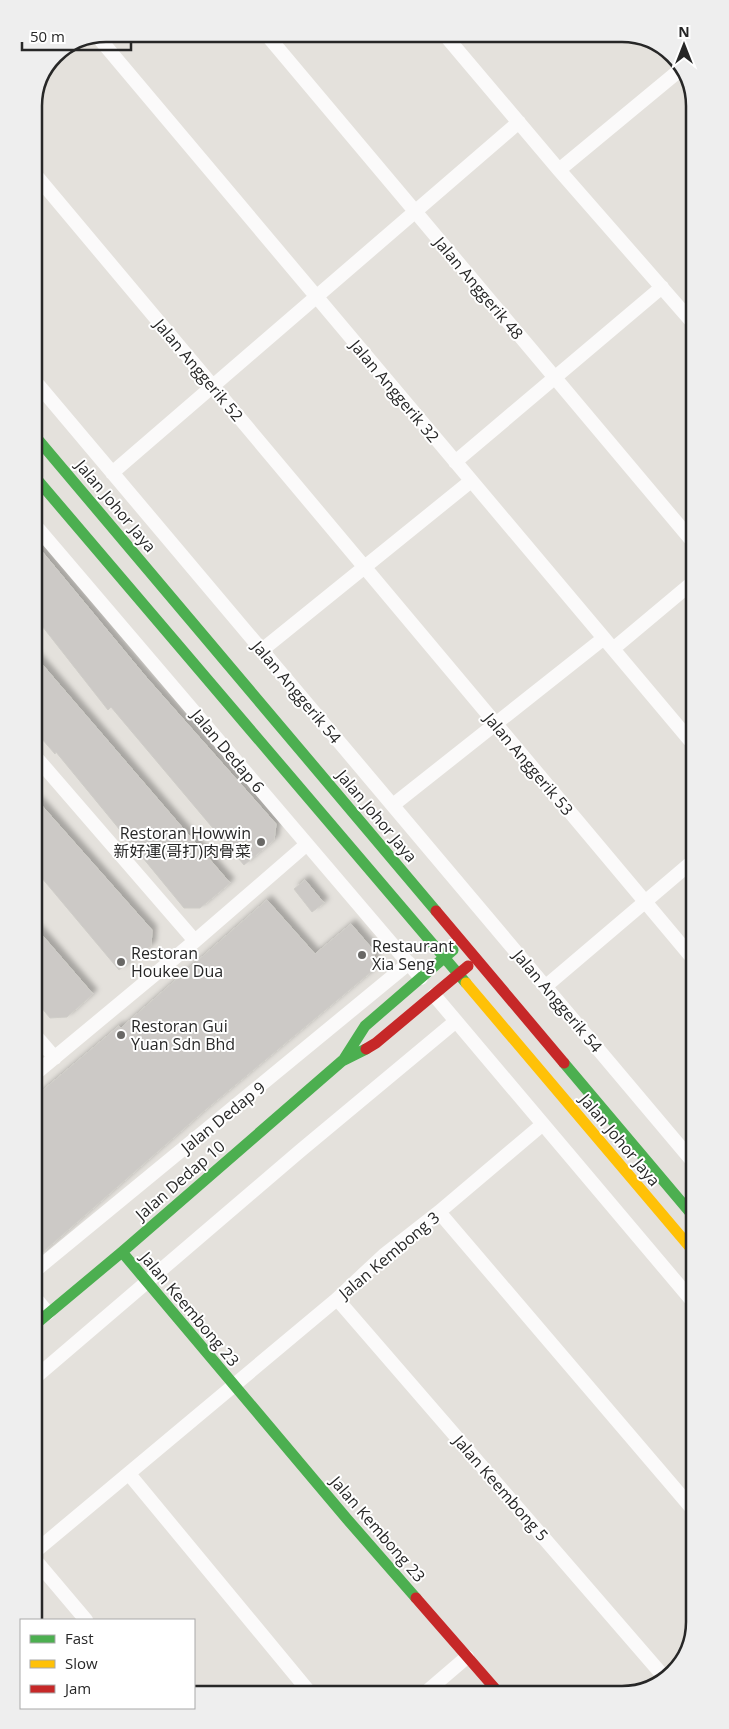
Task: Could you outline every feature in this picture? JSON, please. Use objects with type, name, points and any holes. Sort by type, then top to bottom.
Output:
[{"type":"main road","name":"Jalan Johor Jaya","points":[[43,445],[686,1206]]},
{"type":"main road","name":"Jalan Johor Jaya","points":[[43,486],[686,1243]]},
{"type":"main road","name":"Jalan Dedap 10","points":[[342,1061],[365,1026],[462,942]]},
{"type":"main road","name":"Jalan Dedap 10","points":[[42,1318],[122,1252],[342,1061],[376,1043],[477,959]]},
{"type":"main road","name":"Jalan Keembong 23","points":[[122,1252],[234,1386]]},
{"type":"main road","name":"Jalan Kembong 23","points":[[234,1386],[493,1686]]},
{"type":"street","name":"Jalan Anggerik 48","points":[[273,42],[686,534]]},
{"type":"street","name":"Jalan Anggerik 32","points":[[102,43],[686,736]]},
{"type":"street","points":[[451,43],[559,170],[662,286],[686,310]]},
{"type":"street","points":[[559,170],[676,73]]},
{"type":"street","points":[[112,473],[519,122]]},
{"type":"street","name":"Jalan Anggerik 52","points":[[43,184],[364,568]]},
{"type":"street","points":[[455,462],[662,286]]},
{"type":"street","name":"Jalan Anggerik 54","points":[[43,391],[686,1153]]},
{"type":"street","points":[[262,650],[471,481]]},
{"type":"street","name":"Jalan Dedap 6","points":[[43,534],[421,978]]},
{"type":"street","name":"Jalan Anggerik 53","points":[[364,568],[686,951]]},
{"type":"street","points":[[613,649],[686,588]]},
{"type":"street","points":[[393,805],[604,638]]},
{"type":"street","points":[[43,764],[195,941]]},
{"type":"street","points":[[42,1069],[195,941],[306,844]]},
{"type":"street","points":[[546,986],[686,867]]},
{"type":"street","name":"Jalan Dedap 9","points":[[42,1265],[408,963]]},
{"type":"street","points":[[434,995],[686,1294]]},
{"type":"street","points":[[42,1372],[300,1151],[456,1021]]},
{"type":"street","points":[[42,1043],[55,1058]]},
{"type":"street","name":"Jalan Kembong 3","points":[[42,1546],[337,1299],[384,1255],[439,1212],[543,1124]]},
{"type":"street","points":[[439,1212],[686,1501]]},
{"type":"street","name":"Jalan Keembong 5","points":[[337,1299],[661,1673]]},
{"type":"street","points":[[42,1306],[48,1313]]},
{"type":"street","points":[[129,1474],[304,1686]]},
{"type":"street","points":[[42,1568],[85,1619]]},
{"type":"street","points":[[433,1686],[467,1657]]},
{"type":"building","points":[[43,552],[146,677],[276,824],[274,840],[244,865],[111,707],[108,710],[43,627]]},
{"type":"building","points":[[43,665],[230,883],[200,908],[184,908],[56,752],[55,754],[43,740]]},
{"type":"building","points":[[43,806],[152,930],[151,946],[119,970],[42,879]]},
{"type":"building","points":[[305,880],[324,903],[312,912],[294,889]]},
{"type":"building","points":[[267,900],[315,954],[351,924],[375,952],[372,971],[205,1110],[42,1252],[42,1091],[119,1026],[121,1028]]},
{"type":"building","points":[[42,935],[93,994],[67,1017],[50,1018],[42,1009]]},
{"type":"traffic: fast","points":[[43,445],[436,911]]},
{"type":"traffic: fast","points":[[43,486],[466,983]]},
{"type":"traffic: fast","points":[[344,1059],[365,1026],[453,950]]},
{"type":"traffic: fast","points":[[42,1319],[342,1061],[366,1049]]},
{"type":"traffic: fast","points":[[564,1063],[686,1208]]},
{"type":"traffic: fast","points":[[122,1252],[416,1598]]},
{"type":"traffic: slow","points":[[466,983],[686,1243]]},
{"type":"traffic: jam","points":[[436,911],[564,1063]]},
{"type":"traffic: jam","points":[[366,1049],[376,1043],[468,966]]},
{"type":"traffic: jam","points":[[416,1598],[493,1686]]},
{"type":"place","name":"Restoran Howwin 新好運(哥打)肉骨菜","points":[[261,842]]},
{"type":"place","name":"Restaurant Xia Seng","points":[[362,955]]},
{"type":"place","name":"Restoran Houkee Dua","points":[[121,962]]},
{"type":"place","name":"Restoran Gui Yuan Sdn Bhd","points":[[121,1035]]}]
